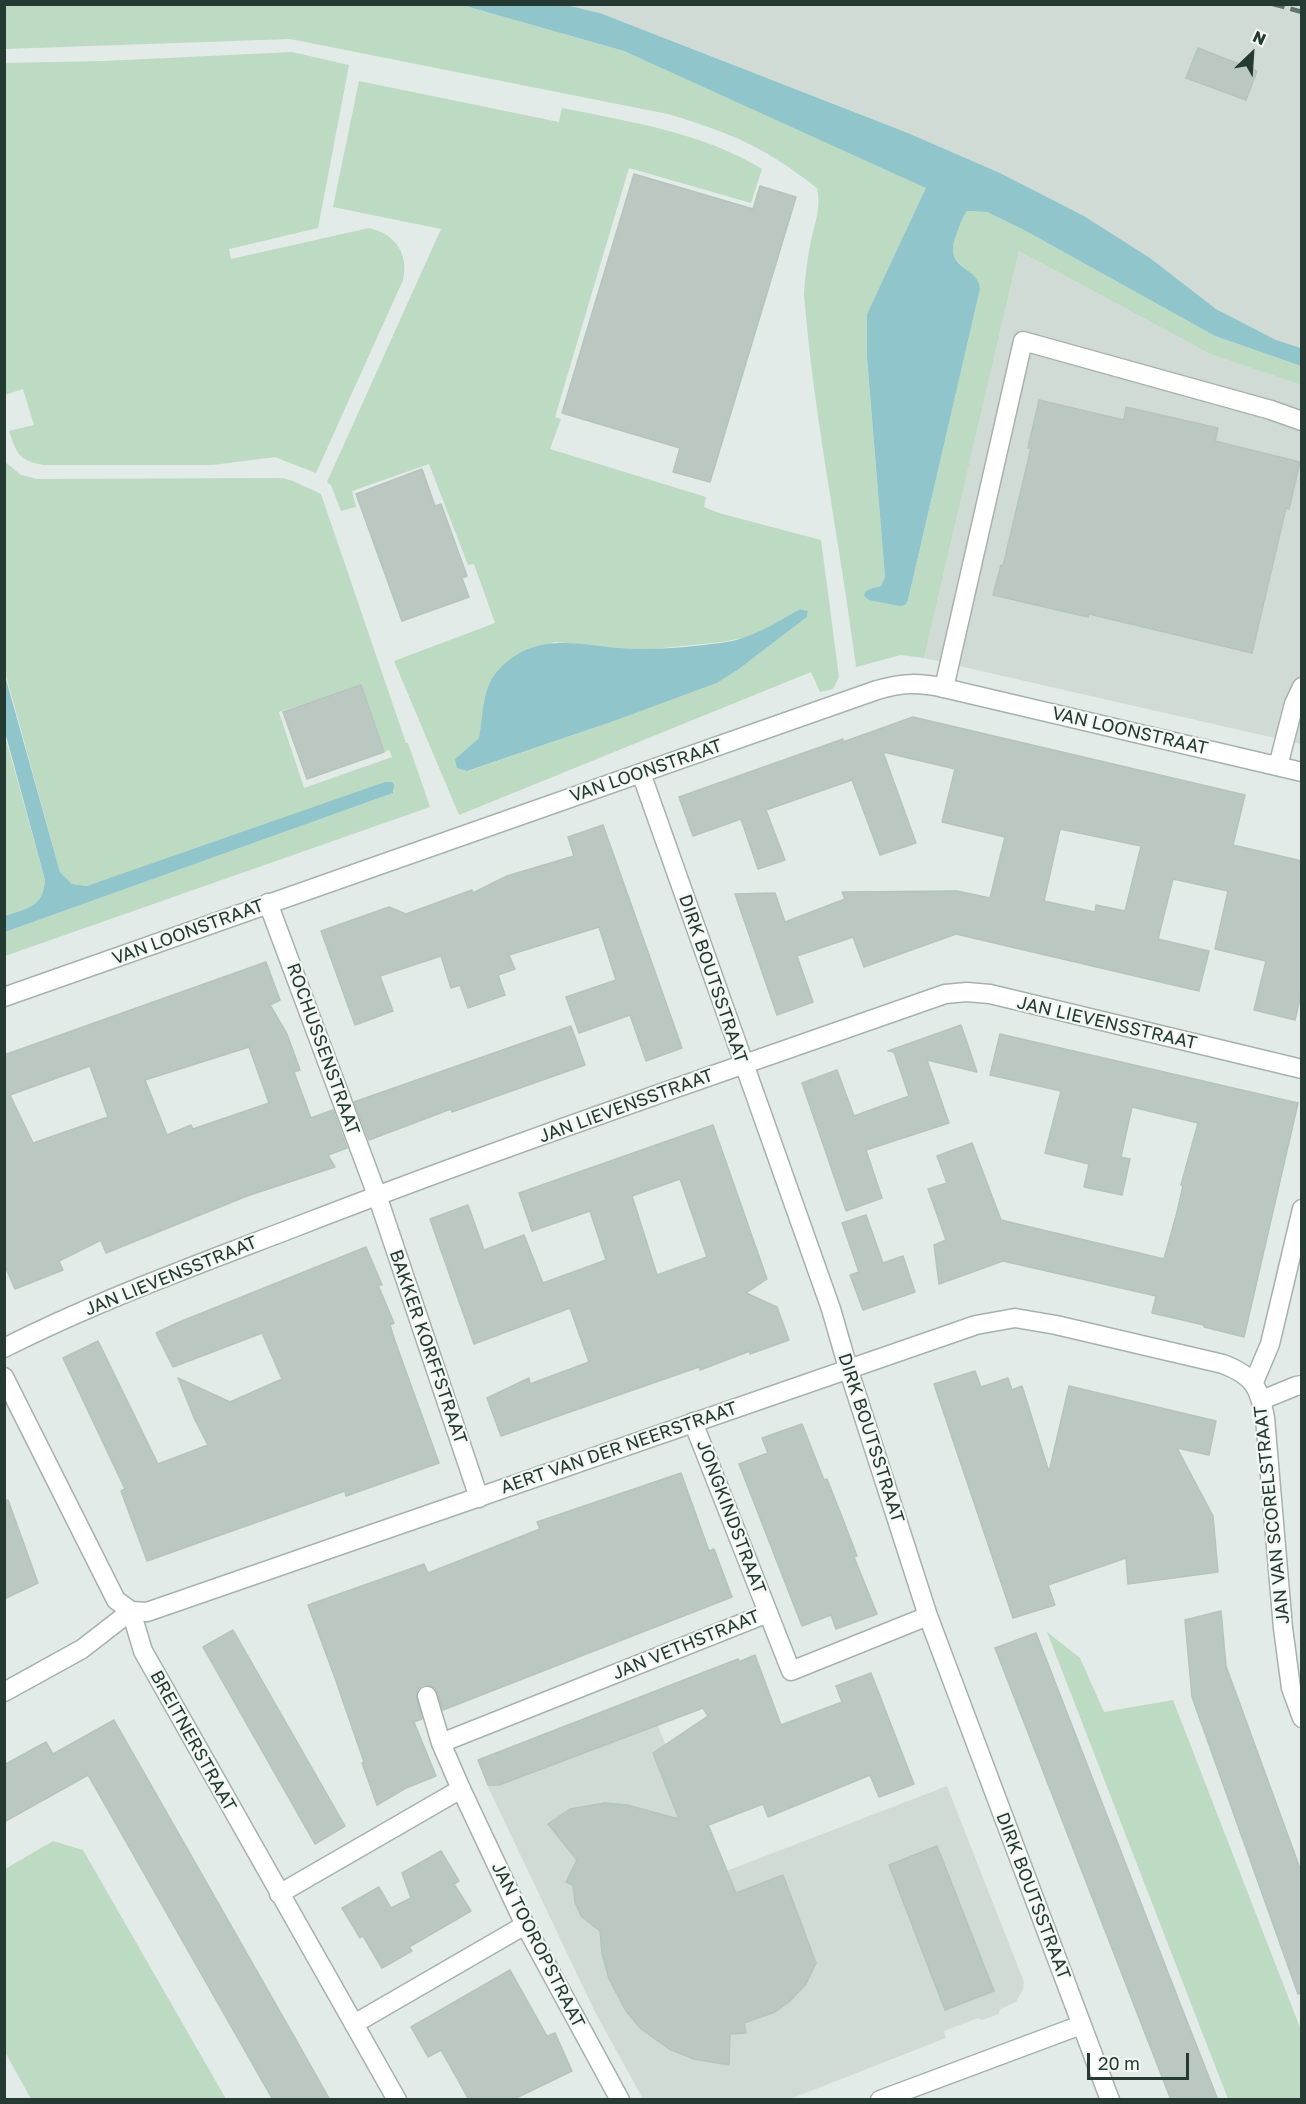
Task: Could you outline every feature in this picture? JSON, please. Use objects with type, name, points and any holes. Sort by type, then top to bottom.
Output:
[{"type":"street","points":[[944,688],[1023,341],[1271,410],[1302,421]]},
{"type":"street","name":"VAN LOONSTRAAT","points":[[4,997],[899,683],[922,683],[1302,772]]},
{"type":"street","points":[[1278,766],[1294,704],[1302,687]]},
{"type":"street","name":"DIRK BOUTSSTRAAT","points":[[640,773],[831,1309],[928,1616],[1110,2100]]},
{"type":"street","name":"ROCHUSSENSTRAAT","points":[[268,903],[377,1195]]},
{"type":"street","name":"JAN LIEVENSSTRAAT","points":[[4,1348],[120,1295],[377,1195],[945,994],[967,992],[990,994],[1302,1069]]},
{"type":"street","name":"BAKKER KORFFSTRAAT","points":[[377,1195],[478,1498]]},
{"type":"street","name":"JAN VAN SCORELSTRAAT","points":[[1302,1209],[1270,1344],[1254,1382],[1262,1400],[1265,1418],[1283,1628],[1292,1688],[1302,1718]]},
{"type":"street","name":"AERT VAN DER NEERSTRAAT","points":[[131,1611],[147,1612],[164,1607],[976,1325],[1015,1318],[1056,1325],[1223,1364],[1240,1371],[1254,1382]]},
{"type":"street","name":"BREITNERSTRAAT","points":[[4,1377],[107,1585],[116,1600],[131,1611],[143,1651],[397,2100]]},
{"type":"street","points":[[1262,1400],[1302,1385]]},
{"type":"street","name":"JONGKINDSTRAAT","points":[[693,1422],[768,1612]]},
{"type":"street","points":[[4,1692],[82,1649],[131,1611]]},
{"type":"street","name":"JAN VETHSTRAAT","points":[[441,1743],[768,1612],[791,1671],[928,1616]]},
{"type":"street","points":[[279,1894],[461,1789],[441,1743],[427,1695]]},
{"type":"street","name":"JAN TOOROPSTRAAT","points":[[461,1789],[525,1925],[620,2100]]},
{"type":"street","points":[[354,2024],[525,1925]]},
{"type":"street","points":[[880,2100],[1081,2025]]},
{"type":"shaded area","points":[[567,5],[1301,5],[1301,348],[1276,340],[1216,309],[1150,258],[1084,216],[1000,173],[908,133],[600,13]]},
{"type":"shaded area","points":[[1019,251],[1210,354],[1301,385],[1301,744],[924,658]]},
{"type":"shaded area","points":[[755,1655],[764,1680],[657,1723],[716,1875],[947,1786],[1024,1982],[1023,1989],[1016,2002],[1000,2009],[999,2014],[982,2020],[978,2018],[944,2031],[946,2038],[790,2099],[643,2099],[595,2012],[489,1789],[478,1760],[739,1658],[740,1661]]},
{"type":"green space","points":[[4,5],[462,5],[624,51],[927,188],[867,314],[867,359],[885,577],[881,586],[867,590],[908,600],[980,289],[972,274],[956,259],[953,253],[953,244],[967,211],[987,212],[1024,230],[1215,336],[1301,366],[1301,385],[1210,354],[1019,251],[924,658],[901,655],[856,667],[814,387],[804,294],[808,257],[818,206],[817,188],[784,164],[739,139],[668,114],[290,39],[5,49]]},
{"type":"green space","points":[[292,52],[349,65],[318,228],[229,249],[231,259],[369,228],[393,240],[402,253],[404,261],[403,280],[316,473],[275,457],[213,465],[43,465],[23,458],[17,451],[9,431],[34,425],[23,389],[5,395],[5,63],[105,61]]},
{"type":"green space","points":[[359,81],[559,122],[562,108],[640,124],[715,146],[762,169],[751,203],[629,168],[555,417],[561,419],[550,449],[706,497],[704,507],[719,513],[821,540],[839,677],[833,689],[820,692],[811,672],[459,815],[394,661],[495,623],[474,564],[468,565],[429,464],[352,491],[356,507],[341,511],[331,485],[327,482],[441,229],[333,207]],"holes":[[[800,609],[808,611],[807,617],[717,683],[468,771],[455,759],[479,738],[484,705],[554,642],[642,650],[723,642],[755,635]]]},
{"type":"green space","points":[[4,461],[21,475],[37,479],[282,478],[293,481],[321,494],[430,807],[5,956],[5,932],[393,793],[395,790],[87,886],[72,884],[60,872],[5,672]],"holes":[[[361,685],[384,752],[389,750],[392,757],[304,788],[279,712]]]},
{"type":"green space","points":[[4,732],[45,880],[44,889],[37,902],[5,916]]},
{"type":"green space","points":[[1047,1632],[1080,1658],[1104,1712],[1173,1700],[1301,2030],[1301,2099],[1228,2099]]},
{"type":"green space","points":[[53,1841],[83,1850],[226,2099],[31,2099],[5,2052],[5,1869]]},
{"type":"water","points":[[462,5],[566,5],[600,13],[908,133],[1000,173],[1084,216],[1150,258],[1216,309],[1276,340],[1301,348],[1301,366],[1215,336],[1024,230],[987,212],[967,211],[953,245],[954,254],[957,261],[974,275],[980,289],[908,600],[905,605],[900,606],[869,600],[864,596],[866,591],[881,586],[885,577],[867,358],[867,314],[926,188],[624,51]]},
{"type":"water","points":[[800,609],[808,611],[807,617],[717,683],[467,771],[457,768],[455,759],[479,738],[484,704],[491,680],[512,658],[529,649],[547,644],[565,643],[643,649],[721,643],[752,634]]},
{"type":"water","points":[[4,672],[60,872],[72,884],[87,886],[385,782],[392,782],[393,793],[5,932],[5,916],[37,902],[44,889],[45,880],[5,732]]},
{"type":"building","points":[[1198,48],[1257,71],[1246,100],[1186,78]]},
{"type":"building","points":[[634,174],[753,209],[760,186],[796,197],[710,482],[673,472],[680,448],[562,413]]},
{"type":"building","points":[[1039,400],[1124,420],[1126,407],[1218,428],[1215,441],[1300,462],[1289,509],[1286,508],[1252,653],[1089,614],[1088,617],[993,595],[1001,565],[1003,566],[1031,448],[1028,448]]},
{"type":"building","points":[[422,469],[435,506],[441,504],[467,576],[462,578],[469,597],[402,621],[356,494]]},
{"type":"building","points":[[361,685],[384,752],[307,779],[283,712]]},
{"type":"building","points":[[913,717],[1245,795],[1233,845],[1302,861],[1302,990],[1295,1020],[1254,1010],[1266,961],[1215,949],[1228,891],[1173,879],[1158,939],[1209,951],[1199,991],[956,934],[864,967],[853,937],[797,956],[813,1002],[777,1015],[735,894],[775,893],[785,922],[845,899],[842,892],[957,891],[990,898],[1005,837],[942,822],[955,769],[883,752],[916,843],[880,855],[852,780],[766,810],[785,860],[758,869],[741,819],[693,836],[679,797],[843,739],[843,742]],"holes":[[[1060,829],[1141,846],[1125,911],[1096,905],[1095,912],[1044,901]]]},
{"type":"building","points":[[603,825],[682,1048],[646,1061],[630,1015],[579,1033],[566,997],[616,980],[599,927],[509,955],[515,969],[498,975],[505,995],[468,1008],[460,985],[451,988],[441,956],[380,976],[393,1011],[355,1025],[321,931],[389,907],[406,914],[472,890],[473,893],[507,876],[574,856],[568,837]]},
{"type":"building","points":[[266,962],[280,1000],[270,1005],[287,1034],[300,1070],[294,1072],[311,1118],[333,1110],[347,1148],[328,1155],[335,1167],[247,1196],[106,1253],[101,1240],[59,1261],[63,1270],[15,1289],[4,1264],[4,1055]],"holes":[[[249,1047],[269,1103],[193,1129],[191,1125],[167,1135],[145,1080]],[[90,1066],[108,1117],[33,1143],[10,1095]]]},
{"type":"building","points":[[961,1025],[977,1072],[927,1060],[949,1123],[866,1150],[882,1198],[846,1211],[802,1083],[837,1070],[854,1116],[909,1096],[894,1052],[888,1051]]},
{"type":"building","points":[[571,1026],[585,1065],[452,1112],[451,1109],[369,1140],[354,1102]]},
{"type":"building","points":[[1000,1034],[1298,1103],[1244,1337],[1152,1313],[1156,1296],[1003,1261],[939,1284],[934,1245],[946,1240],[928,1189],[947,1183],[937,1156],[972,1143],[1001,1220],[1164,1259],[1177,1212],[1183,1186],[1181,1185],[1198,1123],[1132,1107],[1121,1157],[1130,1159],[1122,1195],[1084,1187],[1089,1164],[1045,1153],[1061,1091],[990,1075]]},
{"type":"building","points":[[713,1125],[767,1279],[746,1293],[777,1307],[789,1340],[750,1354],[750,1351],[700,1370],[699,1367],[501,1436],[487,1398],[529,1378],[530,1384],[589,1362],[570,1308],[474,1344],[430,1219],[468,1205],[484,1250],[524,1235],[543,1283],[606,1260],[590,1211],[532,1231],[519,1193]],"holes":[[[680,1179],[707,1257],[657,1275],[632,1196]]]},
{"type":"building","points":[[866,1215],[883,1263],[903,1256],[915,1292],[863,1310],[850,1275],[859,1272],[842,1223]]},
{"type":"building","points":[[366,1247],[382,1285],[378,1285],[394,1323],[390,1325],[395,1341],[439,1463],[346,1496],[345,1491],[147,1561],[121,1491],[125,1489],[63,1358],[98,1341],[158,1464],[208,1445],[178,1378],[230,1402],[282,1379],[262,1333],[173,1367],[156,1333]]},
{"type":"building","points":[[975,1371],[981,1387],[1008,1378],[1012,1390],[1022,1386],[1049,1472],[1069,1386],[1216,1421],[1209,1455],[1177,1448],[1213,1516],[1218,1572],[1128,1584],[1126,1558],[1048,1585],[1055,1605],[1013,1618],[934,1384]]},
{"type":"building","points":[[802,1424],[824,1480],[827,1479],[877,1614],[836,1629],[831,1615],[802,1626],[739,1464],[768,1453],[762,1438]]},
{"type":"building","points":[[681,1473],[709,1551],[714,1549],[732,1597],[443,1710],[435,1688],[423,1685],[416,1694],[422,1719],[414,1722],[436,1776],[406,1788],[377,1805],[308,1605],[424,1564],[428,1573],[540,1529],[537,1522]]},
{"type":"building","points":[[8,1500],[38,1583],[4,1599],[4,1501]]},
{"type":"building","points":[[1221,1611],[1226,1666],[1302,1874],[1302,1993],[1298,1994],[1192,1697],[1185,1620]]},
{"type":"building","points":[[233,1630],[345,1826],[315,1844],[203,1647]]},
{"type":"building","points":[[1036,1633],[1218,2100],[1171,2100],[995,1648]]},
{"type":"building","points":[[755,1655],[781,1725],[842,1702],[836,1686],[871,1673],[914,1784],[879,1797],[870,1775],[768,1817],[763,1804],[706,1826],[709,1827],[736,1893],[783,1875],[816,1963],[806,1984],[789,2002],[775,2012],[744,2023],[746,2033],[730,2034],[729,2065],[694,2059],[669,2049],[640,2028],[626,2011],[609,1979],[602,1953],[600,1931],[581,1916],[575,1902],[573,1885],[566,1882],[577,1860],[548,1824],[570,1809],[605,1803],[627,1805],[679,1819],[653,1753],[708,1716],[703,1708],[499,1785],[488,1785],[478,1760],[738,1659],[739,1662]]},
{"type":"building","points":[[114,1720],[330,2100],[273,2100],[88,1775],[4,1822],[4,1765],[46,1742],[53,1754]]},
{"type":"building","points":[[937,1846],[994,1991],[945,2010],[889,1865]]},
{"type":"building","points":[[441,1851],[459,1881],[454,1884],[471,1911],[409,1947],[412,1951],[382,1968],[363,1936],[360,1938],[342,1908],[379,1887],[391,1908],[411,1898],[402,1873]]},
{"type":"building","points":[[510,1970],[547,2036],[555,2033],[572,2071],[512,2100],[469,2100],[441,2050],[428,2057],[411,2027]]},
{"type":"railway","points":[[1273,4],[1302,12]]}]
